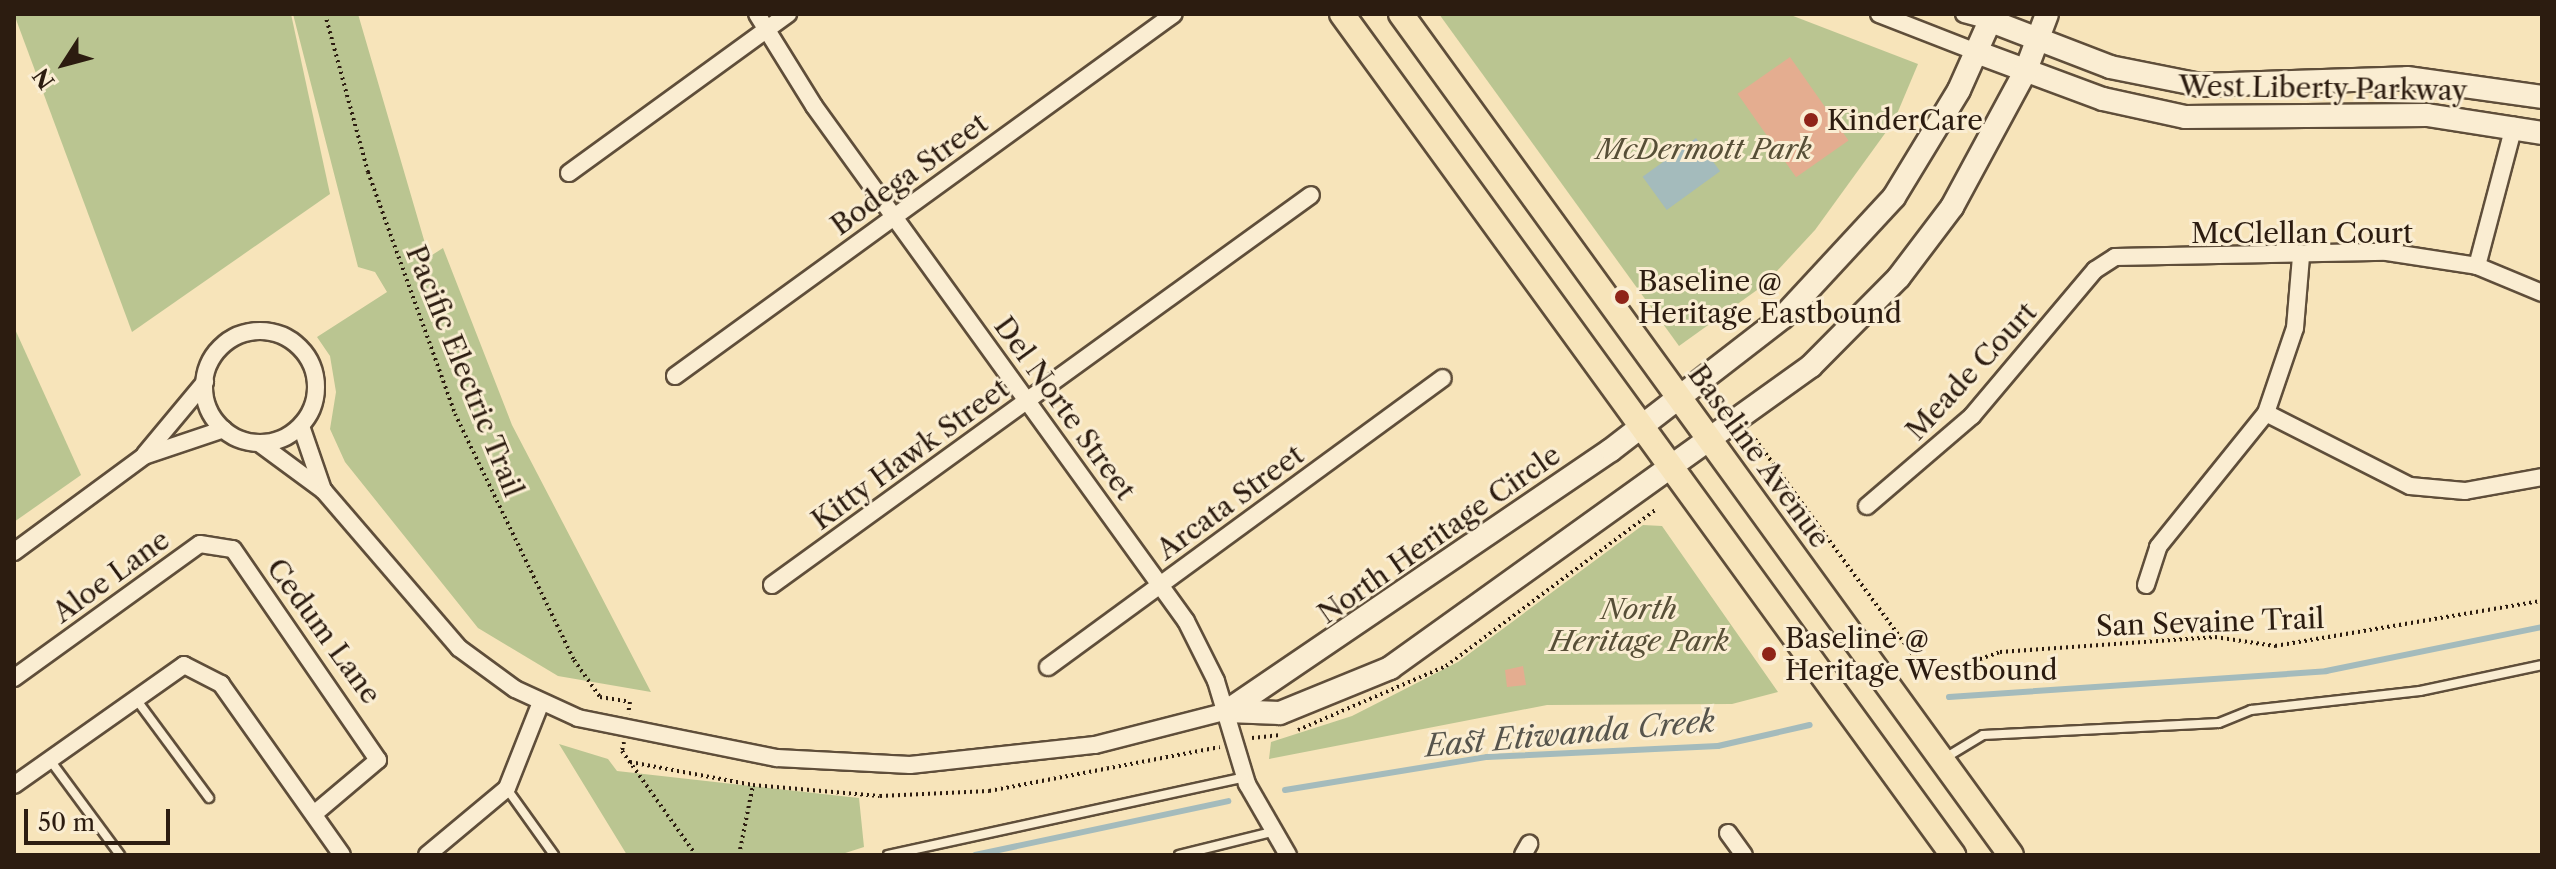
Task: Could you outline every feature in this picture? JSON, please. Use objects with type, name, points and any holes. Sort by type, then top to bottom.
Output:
[{"type":"main road","points":[[1342,14],[1953,855]]},
{"type":"main road","name":"Baseline Avenue","points":[[1401,14],[2011,855]]},
{"type":"street","name":"Del Norte Street","points":[[757,14],[893,218],[1161,584],[1197,640],[1227,711],[1246,780],[1268,826],[1288,855]]},
{"type":"street","points":[[569,173],[788,14]]},
{"type":"street","name":"Bodega Street","points":[[675,376],[1174,14]]},
{"type":"street","name":"West Liberty Parkway","points":[[1879,14],[2026,70],[2185,117],[2380,114],[2514,126],[2542,133]]},
{"type":"street","name":"West Liberty Parkway","points":[[1964,14],[1992,18],[2110,67],[2200,85],[2407,78],[2542,97]]},
{"type":"street","name":"North Heritage Circle","points":[[324,491],[429,620],[492,674],[541,702],[703,747],[910,765],[1095,745],[1227,711],[1280,713],[1390,668],[1811,366],[1899,277],[1978,165],[2026,70],[2047,14]]},
{"type":"street","name":"North Heritage Circle","points":[[1227,711],[1353,632],[1642,427],[1783,317],[1861,241],[1979,53],[1992,18]]},
{"type":"street","points":[[2477,266],[2514,126]]},
{"type":"street","name":"Kitty Hawk Street","points":[[772,585],[1311,195]]},
{"type":"street","name":"McClellan Court","points":[[2105,261],[2387,252],[2477,266],[2542,293]]},
{"type":"street","points":[[2146,585],[2158,547],[2266,413],[2295,328],[2301,257]]},
{"type":"street","name":"Meade Court","points":[[1867,506],[1972,416],[2105,261]]},
{"type":"street","points":[[14,552],[144,456],[205,382],[229,341],[276,333],[303,351],[316,381],[301,426],[324,491]]},
{"type":"street","name":"Arcata Street","points":[[1048,667],[1443,378]]},
{"type":"street","points":[[205,382],[209,408],[224,429],[259,443],[324,491]]},
{"type":"street","points":[[2266,413],[2410,486],[2465,491],[2542,477]]},
{"type":"street","points":[[259,443],[301,426]]},
{"type":"street","points":[[144,456],[224,429]]},
{"type":"street","name":"Aloe Lane","points":[[14,678],[200,544]]},
{"type":"street","name":"Cedum Lane","points":[[200,544],[233,549],[372,742],[378,760],[371,774],[314,814]]},
{"type":"street","points":[[14,785],[184,665],[221,684],[342,855]]},
{"type":"street","points":[[427,855],[507,788],[541,702]]},
{"type":"street","points":[[1728,833],[1744,855]]},
{"type":"lane","points":[[1943,760],[1983,735],[2219,723],[2251,710],[2420,691],[2542,665]]},
{"type":"lane","points":[[136,698],[209,798]]},
{"type":"lane","points":[[49,759],[120,855]]},
{"type":"lane","points":[[888,855],[1246,780]]},
{"type":"lane","points":[[507,788],[554,855]]},
{"type":"lane","points":[[1179,855],[1268,826]]},
{"type":"path","name":"Pacific Electric Trail","points":[[325,14],[368,172],[461,427],[574,660],[600,697],[630,702]]},
{"type":"path","name":"San Sevaine Trail","points":[[1755,439],[1929,677],[2000,652],[2215,637],[2275,646],[2542,601]]},
{"type":"path","points":[[622,751],[696,855]]},
{"type":"path","points":[[630,762],[753,785],[880,796],[989,791],[1206,752]]},
{"type":"path","points":[[739,855],[753,785]]},
{"type":"green space","points":[[14,14],[291,14],[330,194],[132,332]]},
{"type":"green space","points":[[293,14],[358,14],[429,257],[443,248],[512,425],[651,692],[558,676],[478,628],[345,462],[330,429],[336,392],[330,356],[317,337],[387,292],[375,272],[358,267]]},
{"type":"green space","name":"McDermott Park","points":[[1439,14],[1788,14],[1918,64],[1894,121],[1815,230],[1764,285],[1679,346]]},
{"type":"green space","points":[[14,327],[81,475],[14,522]]},
{"type":"green space","name":"North Heritage Park","points":[[1643,525],[1662,526],[1778,692],[1732,704],[1547,705],[1269,759],[1271,742],[1352,716],[1458,662]]},
{"type":"green space","points":[[559,744],[608,759],[617,771],[859,798],[864,847],[839,855],[627,855]]},
{"type":"water","points":[[1696,138],[1720,171],[1667,210],[1643,177]]},
{"type":"building","points":[[1790,57],[1849,141],[1796,177],[1738,94]]},
{"type":"building","points":[[1523,666],[1526,685],[1507,687],[1505,670]]},
{"type":"waterway","name":"East Etiwanda Creek","points":[[1949,697],[2326,671],[2542,627]]},
{"type":"waterway","name":"East Etiwanda Creek","points":[[1285,790],[1487,757],[1718,746],[1810,725]]},
{"type":"waterway","name":"East Etiwanda Creek","points":[[975,855],[1228,801]]},
{"type":"place","name":"KinderCare","points":[[1811,120]]},
{"type":"place","name":"Baseline @ Heritage Eastbound","points":[[1622,297]]},
{"type":"place","name":"Baseline @ Heritage Westbound","points":[[1769,654]]}]
